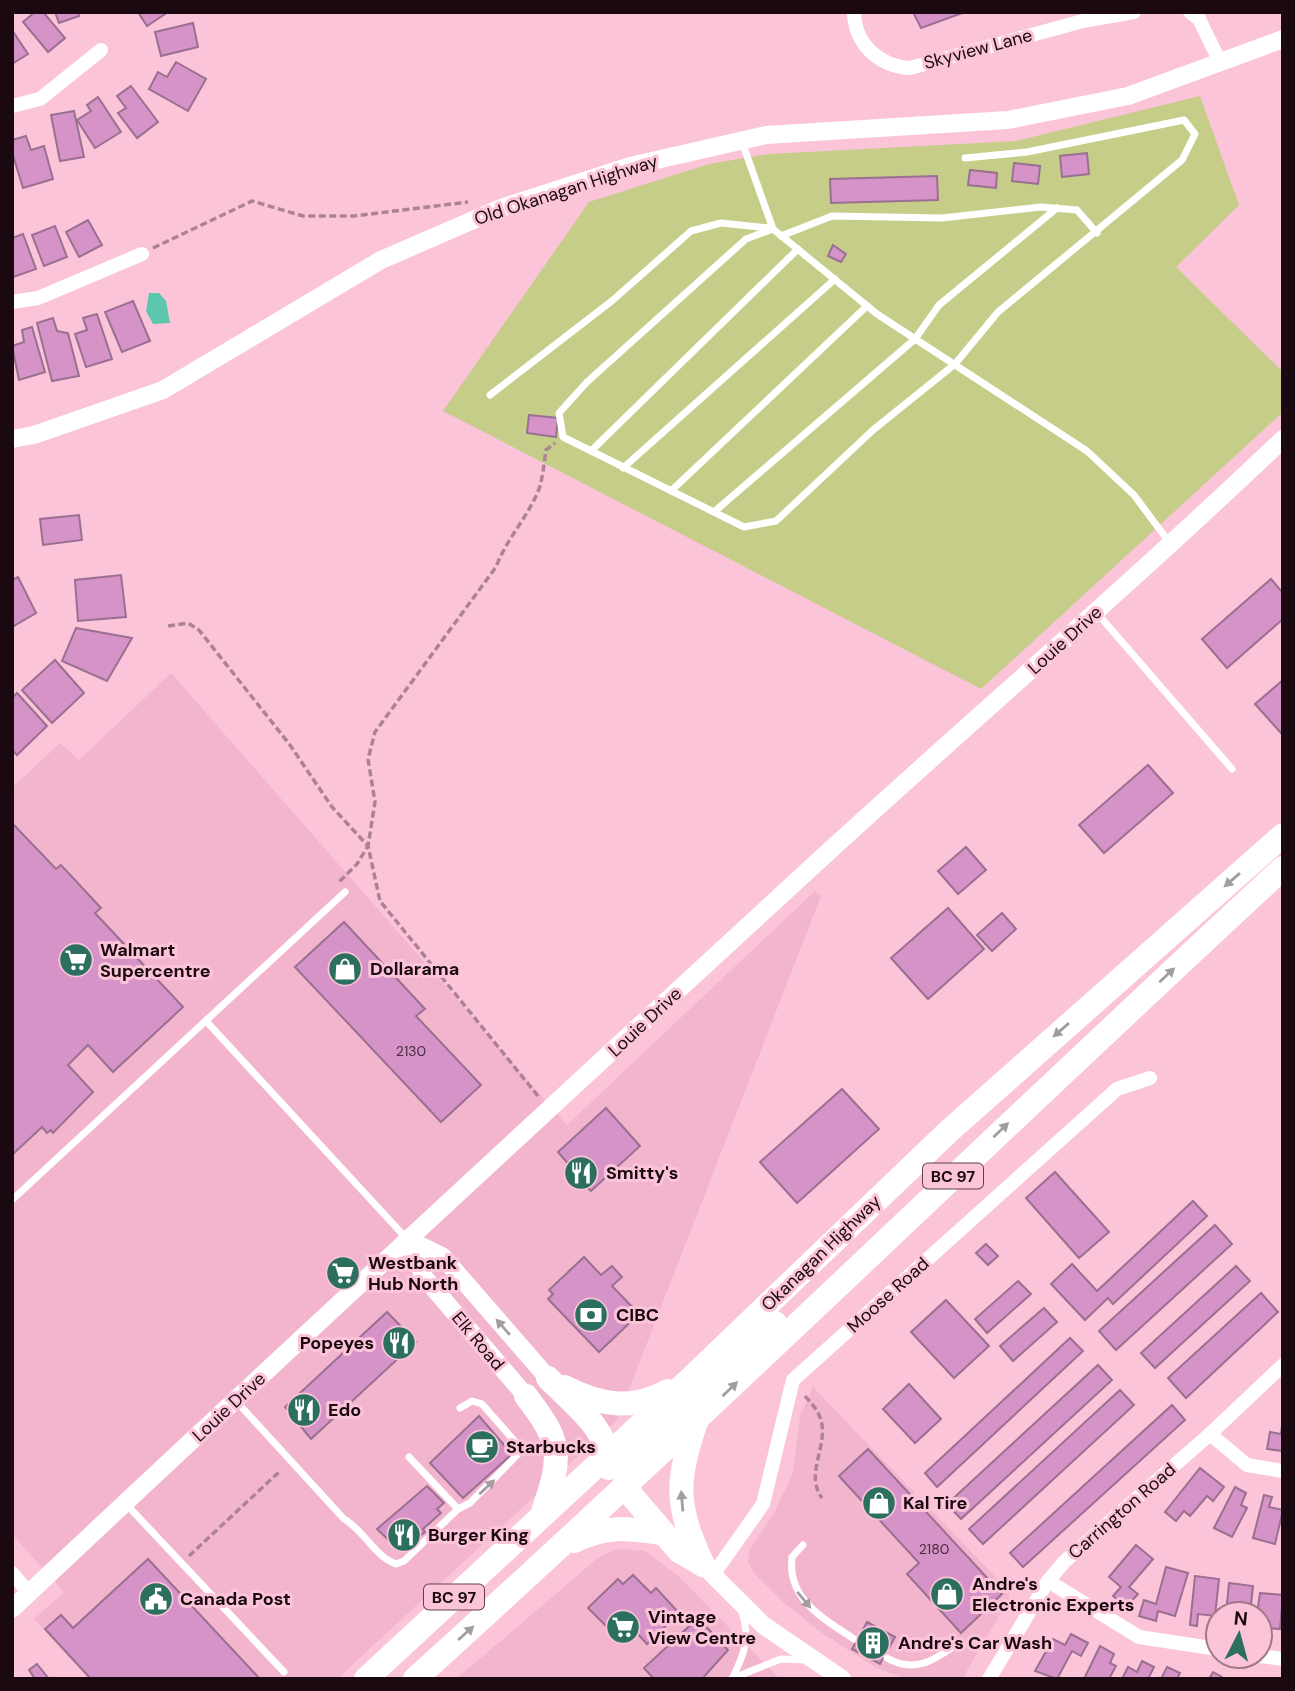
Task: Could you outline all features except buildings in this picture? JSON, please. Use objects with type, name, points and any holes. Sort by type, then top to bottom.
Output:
[{"type":"highway","name":"Okanagan Highway","points":[[366,1679],[689,1380],[949,1132],[1283,835]]},
{"type":"highway","name":"Okanagan Highway","points":[[415,1679],[696,1422],[1053,1081],[1283,868]]},
{"type":"highway","points":[[708,1570],[679,1551],[661,1533],[626,1485],[629,1463],[636,1453],[896,1210],[949,1132]]},
{"type":"highway","points":[[548,1378],[587,1399],[617,1405],[640,1404],[689,1380]]},
{"type":"highway","points":[[390,1679],[551,1526],[599,1486],[609,1471],[610,1453],[593,1424],[548,1378]]},
{"type":"highway","points":[[526,1396],[555,1440],[556,1470],[541,1516]]},
{"type":"highway","points":[[696,1422],[684,1460],[680,1498],[685,1524],[708,1570]]},
{"type":"highway","points":[[560,1548],[593,1532],[613,1527],[661,1533]]},
{"type":"street","name":"Skyview Lane","points":[[853,12],[854,23],[863,43],[877,59],[892,67],[910,68],[1083,21],[1134,12]]},
{"type":"street","points":[[1190,12],[1199,19],[1220,62]]},
{"type":"street","name":"Old Okanagan Highway","points":[[12,439],[34,435],[163,390],[381,260],[501,208],[630,166],[766,135],[1008,120],[1128,96],[1283,39]]},
{"type":"street","points":[[12,106],[40,99],[101,50]]},
{"type":"street","points":[[12,302],[38,298],[142,254]]},
{"type":"street","name":"Louie Drive","points":[[12,1609],[407,1240],[830,851],[1171,545],[1283,439]]},
{"type":"street","name":"Moose Road","points":[[793,1380],[1117,1089],[1150,1078]]},
{"type":"street","name":"Elk Road","points":[[407,1240],[442,1256],[548,1378]]},
{"type":"street","name":"Elk Road","points":[[407,1240],[424,1277],[526,1396]]},
{"type":"street","name":"Carrington Road","points":[[989,1679],[1048,1581],[1064,1562],[1210,1434],[1283,1365]]},
{"type":"street","points":[[793,1380],[763,1504],[708,1570],[763,1625],[842,1679]]},
{"type":"street","points":[[1210,1434],[1247,1465],[1283,1471]]},
{"type":"street","points":[[12,1573],[29,1593]]},
{"type":"street","points":[[1048,1581],[1139,1637],[1204,1647]]},
{"type":"lane","points":[[773,229],[746,239],[587,382],[559,413],[563,437],[744,527],[776,521],[873,430],[955,365],[998,312],[1097,233],[1182,160],[1195,134],[1184,120],[1027,152],[965,158]]},
{"type":"lane","points":[[742,141],[773,229],[867,306],[1087,451],[1134,495],[1171,545]]},
{"type":"lane","points":[[781,236],[832,216],[942,219],[1041,207],[1077,210],[1097,233]]},
{"type":"lane","points":[[715,512],[915,339],[939,304],[1056,208]]},
{"type":"lane","points":[[491,394],[613,300],[691,231],[721,223],[773,229]]},
{"type":"lane","points":[[591,451],[798,249]]},
{"type":"lane","points":[[623,468],[835,279]]},
{"type":"lane","points":[[671,492],[867,306]]},
{"type":"lane","points":[[1097,612],[1232,769]]},
{"type":"lane","points":[[12,1200],[345,892]]},
{"type":"lane","points":[[206,1021],[407,1240]]},
{"type":"lane","points":[[236,1401],[344,1519],[354,1524],[386,1560],[396,1564],[404,1561],[458,1508],[470,1503],[519,1453],[517,1445],[482,1404],[472,1401],[460,1408]]},
{"type":"lane","points":[[409,1457],[458,1508]]},
{"type":"lane","points":[[125,1504],[284,1672]]},
{"type":"lane","points":[[803,1545],[792,1557],[791,1580],[796,1591],[815,1612],[854,1639]]},
{"type":"lane","points":[[733,1677],[746,1651],[747,1629],[737,1598]]},
{"type":"lane","points":[[887,1658],[912,1667],[931,1662],[957,1644]]},
{"type":"lane","points":[[733,1677],[781,1659],[812,1661]]},
{"type":"path","points":[[142,254],[252,201],[303,216],[354,216],[476,201]]},
{"type":"path","points":[[549,1110],[380,901],[368,846],[375,802],[368,759],[376,732],[496,566],[504,544],[530,508],[540,487],[546,450],[563,437]]},
{"type":"path","points":[[168,626],[188,623],[199,630],[290,745],[326,799],[368,846]]},
{"type":"path","points":[[337,884],[357,863],[368,846]]},
{"type":"path","points":[[793,1380],[820,1415],[824,1437],[815,1481],[822,1498]]},
{"type":"path","points":[[181,1563],[279,1472]]},
{"type":"shaded area","points":[[1200,96],[1239,205],[1176,267],[1283,372],[1283,412],[981,689],[443,411],[589,202],[709,164],[769,154],[1016,141]]},
{"type":"shaded area","points":[[149,293],[159,293],[166,301],[170,323],[153,324],[146,311]]},
{"type":"shaded area","name":"Westbank Hub North","points":[[171,673],[567,1125],[815,891],[821,896],[617,1420],[337,1679],[89,1679],[34,1619],[64,1592],[12,1534],[12,788],[60,743],[79,760]]},
{"type":"shaded area","points":[[813,1387],[1009,1591],[1009,1599],[962,1679],[906,1679],[877,1668],[826,1636],[784,1603],[753,1572],[748,1562],[750,1549],[775,1511],[793,1473],[800,1416]]},
{"type":"shaded area","name":"Vintage View Centre","points":[[618,1549],[645,1551],[677,1575],[780,1679],[456,1679],[599,1557]]},
{"type":"place","name":"Walmart Supercentre","points":[[76,960]]},
{"type":"place","name":"Dollarama","points":[[345,969]]},
{"type":"place","name":"Smitty's","points":[[581,1173]]},
{"type":"place","name":"Westbank Hub North","points":[[343,1273]]},
{"type":"place","name":"CIBC","points":[[591,1315]]},
{"type":"place","name":"Popeyes","points":[[399,1343]]},
{"type":"place","name":"Edo","points":[[304,1410]]},
{"type":"place","name":"Starbucks","points":[[482,1447]]},
{"type":"place","name":"Kal Tire","points":[[879,1503]]},
{"type":"place","name":"Burger King","points":[[404,1535]]},
{"type":"place","name":"Andre's Electronic Experts","points":[[947,1594]]},
{"type":"place","name":"Canada Post","points":[[156,1599]]},
{"type":"place","name":"Vintage View Centre","points":[[623,1627]]},
{"type":"place","name":"Andre's Car Wash","points":[[873,1643]]}]
